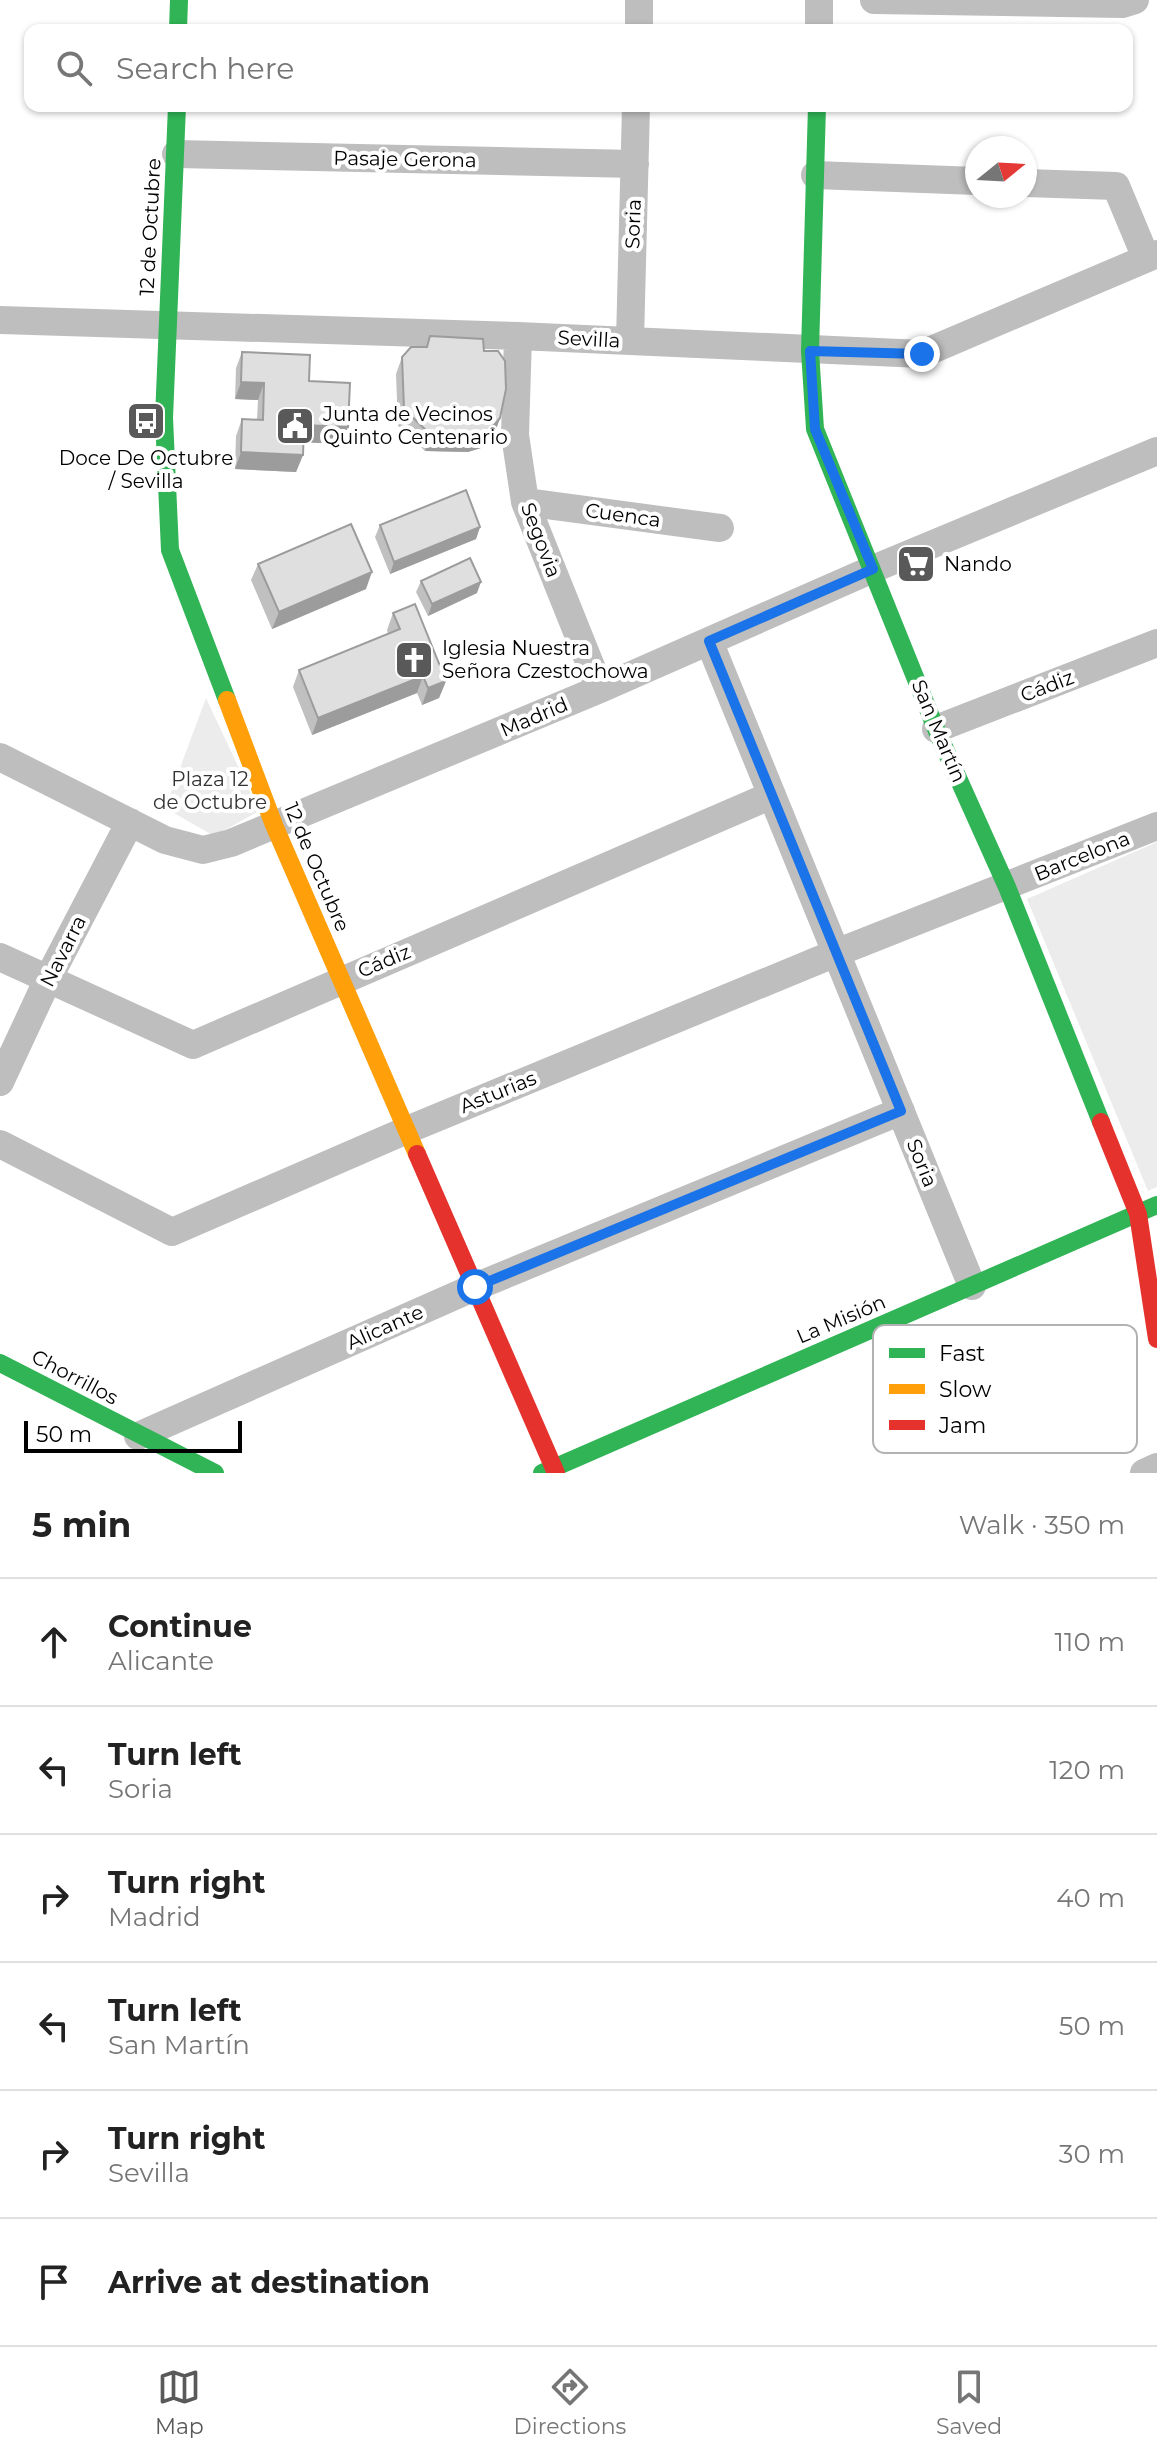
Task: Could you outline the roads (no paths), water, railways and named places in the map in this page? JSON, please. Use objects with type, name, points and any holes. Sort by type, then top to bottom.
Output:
[{"type":"street","points":[[178,24],[179,0]]},
{"type":"street","points":[[639,0],[639,24]]},
{"type":"street","points":[[819,0],[819,24]]},
{"type":"street","points":[[874,0],[1122,4],[1135,0]]},
{"type":"street","name":"12 de Octubre","points":[[177,112],[164,418],[170,550],[274,825],[475,1287],[550,1471]]},
{"type":"street","name":"Soria","points":[[630,341],[636,112]]},
{"type":"street","name":"San Martín","points":[[817,112],[810,351],[815,429],[936,729],[1007,887],[1138,1214],[1157,1339]]},
{"type":"street","name":"Pasaje Gerona","points":[[176,154],[635,164]]},
{"type":"street","points":[[815,175],[965,181]]},
{"type":"street","points":[[1037,183],[1116,186],[1151,256]]},
{"type":"street","name":"Sevilla","points":[[0,320],[518,336],[922,354],[1151,256]]},
{"type":"street","name":"Segovia","points":[[518,336],[515,435],[525,502],[600,689]]},
{"type":"street","name":"Madrid","points":[[0,757],[165,840],[203,850],[231,843],[1157,451]]},
{"type":"street","name":"Cuenca","points":[[525,502],[720,528]]},
{"type":"street","name":"Soria","points":[[709,641],[972,1286]]},
{"type":"street","name":"Cádiz","points":[[936,729],[1157,643]]},
{"type":"street","name":"Cádiz","points":[[0,957],[193,1045],[772,795]]},
{"type":"street","name":"Navarra","points":[[0,1082],[48,979],[130,822]]},
{"type":"street","name":"Barcelona","points":[[1007,887],[1157,826]]},
{"type":"street","name":"Asturias","points":[[0,1144],[172,1232],[407,1130],[836,953],[1007,887]]},
{"type":"street","name":"Alicante","points":[[138,1436],[475,1287],[901,1111]]},
{"type":"street","name":"La Misión","points":[[883,1325],[1157,1205]]},
{"type":"street","name":"La Misión","points":[[550,1471],[873,1329]]},
{"type":"street","name":"Chorrillos","points":[[0,1363],[215,1473]]},
{"type":"street","points":[[1144,1473],[1157,1467]]},
{"type":"place","name":"Doce De Octubre / Sevilla","points":[[146,421]]},
{"type":"place","name":"Junta de Vecinos Quinto Centenario","points":[[295,426]]},
{"type":"place","name":"Nando","points":[[916,564]]},
{"type":"place","name":"Iglesia Nuestra Señora Czestochowa","points":[[414,660]]},
{"type":"park label","name":"Plaza 12 de Octubre","points":[[210,790]]}]
